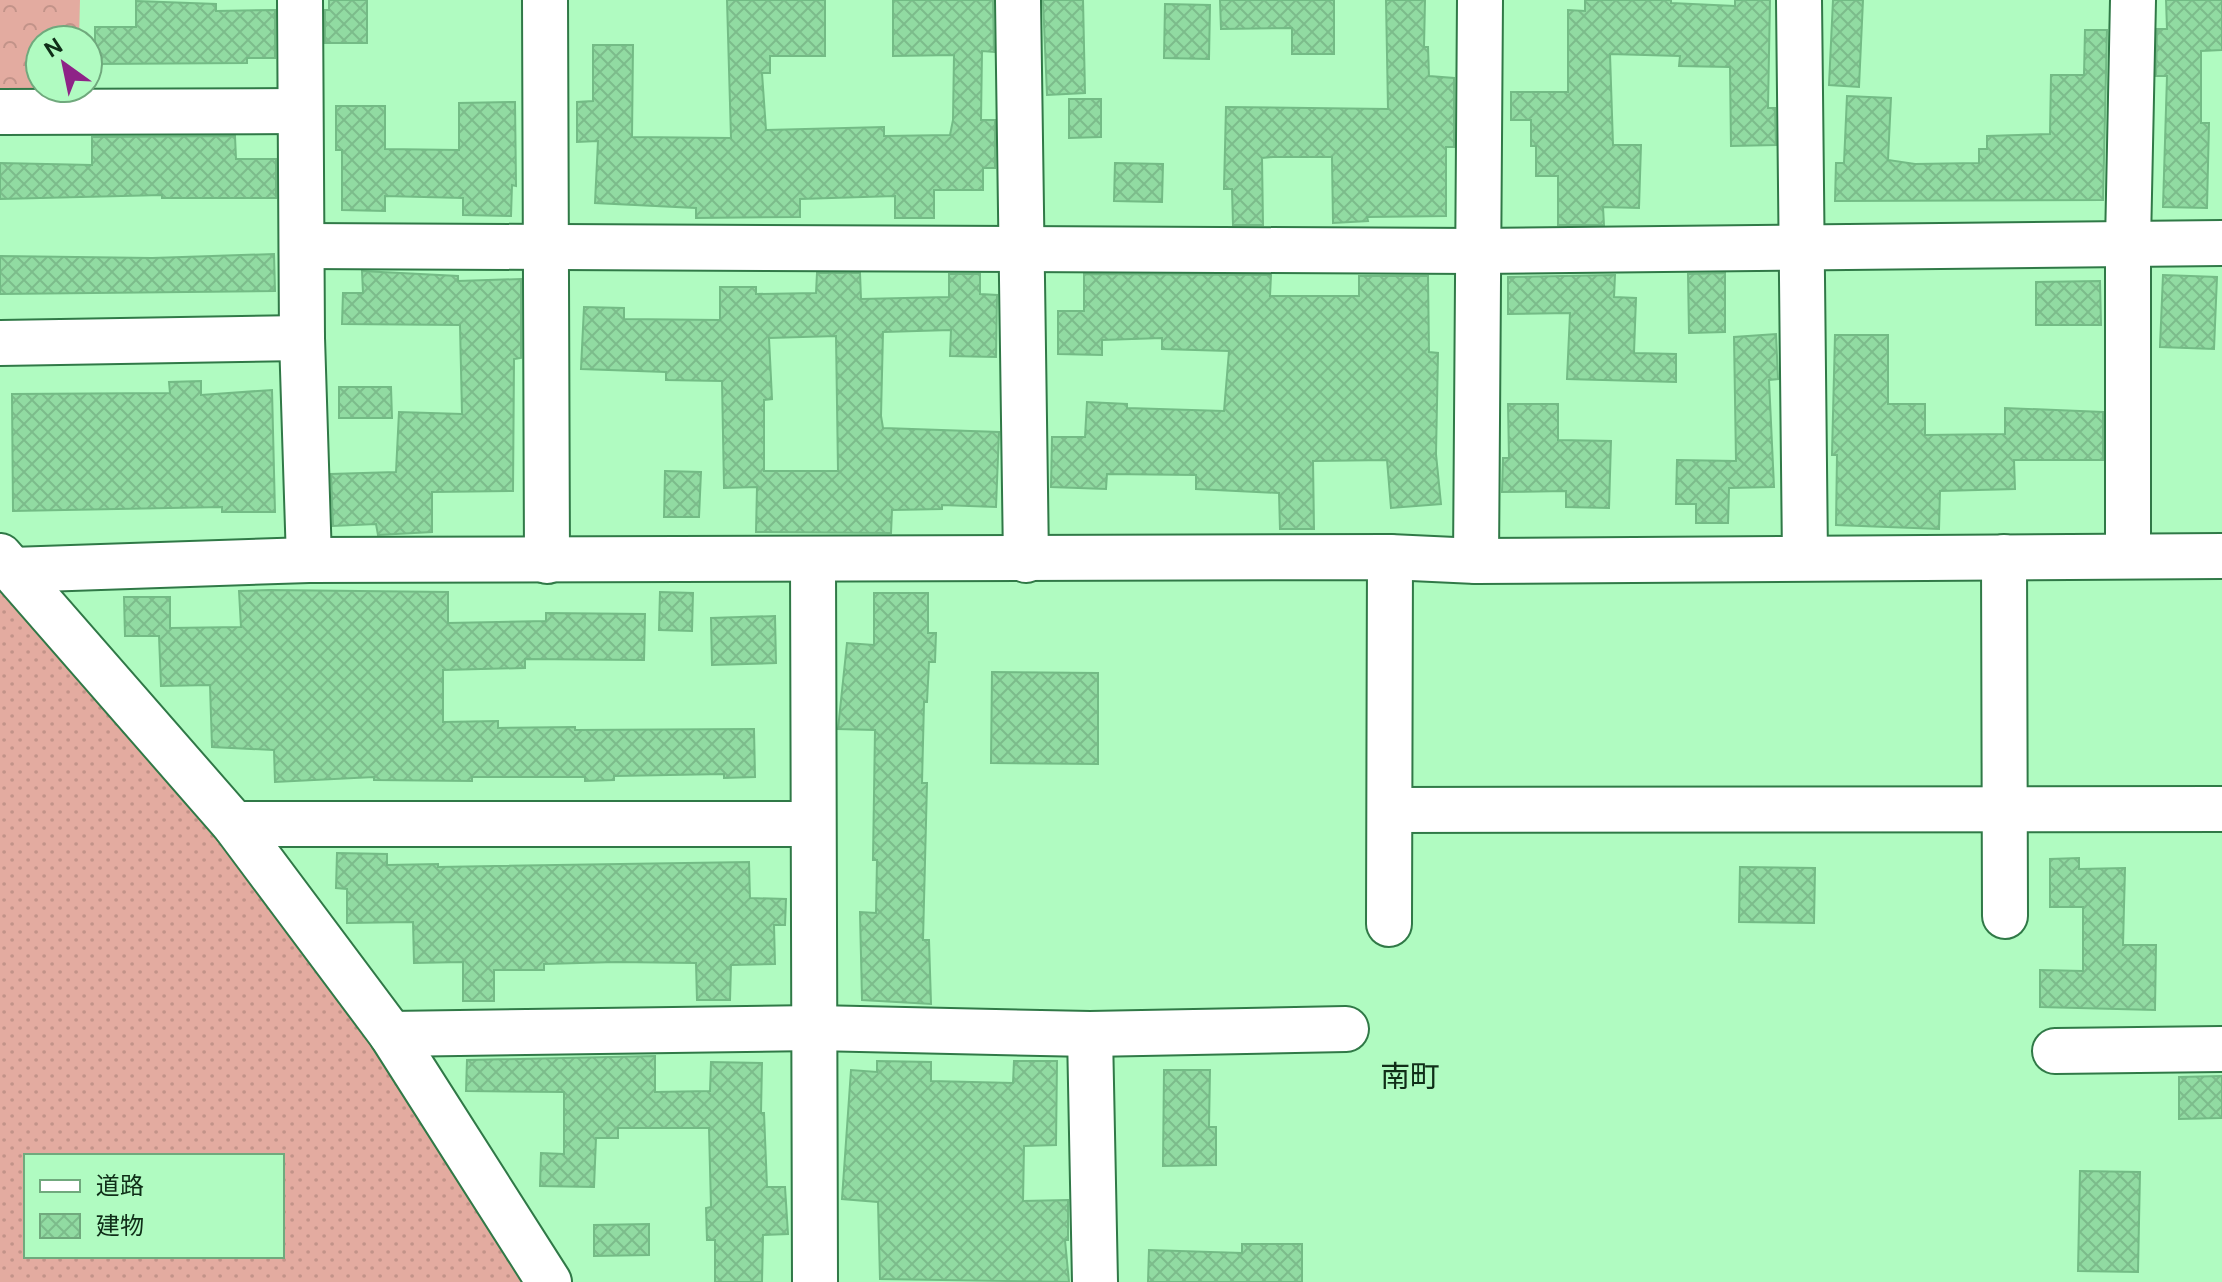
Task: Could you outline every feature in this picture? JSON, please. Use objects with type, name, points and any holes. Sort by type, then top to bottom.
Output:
[{"type":"street","points":[[300,0],[302,338],[309,560]]},
{"type":"street","points":[[545,0],[547,561]]},
{"type":"street","points":[[1018,0],[1026,560]]},
{"type":"street","points":[[1476,561],[1480,0]]},
{"type":"street","points":[[1799,0],[1805,558]]},
{"type":"street","points":[[2128,556],[2128,243],[2133,0]]},
{"type":"street","points":[[0,112],[300,111]]},
{"type":"street","points":[[303,246],[1477,251],[2222,243]]},
{"type":"street","points":[[0,343],[302,338]]},
{"type":"street","points":[[6,563],[1390,557],[1476,561],[2222,556]]},
{"type":"street","points":[[1389,924],[1392,810],[1390,557]]},
{"type":"street","points":[[2004,557],[2005,916]]},
{"type":"street","points":[[813,561],[811,824],[815,1282]]},
{"type":"street","points":[[6,563],[234,824],[391,1034],[549,1282]]},
{"type":"street","points":[[1392,810],[2222,809]]},
{"type":"street","points":[[234,824],[811,824]]},
{"type":"street","points":[[391,1034],[815,1028],[1090,1034],[1346,1029]]},
{"type":"street","points":[[1090,1034],[1095,1282]]},
{"type":"street","points":[[2055,1051],[2222,1049]]},
{"type":"green space","points":[[0,0],[80,0],[79,24],[24,24],[24,96],[0,96]]},
{"type":"green space","points":[[0,556],[234,824],[548,1282],[0,1282]]},
{"type":"building","points":[[329,0],[367,0],[367,43],[325,43],[325,10],[329,10]]},
{"type":"building","points":[[727,0],[825,0],[825,56],[770,56],[770,73],[762,73],[766,130],[884,127],[884,136],[950,135],[953,120],[954,55],[893,56],[893,0],[993,0],[994,52],[982,51],[981,120],[995,120],[995,168],[983,168],[983,190],[934,190],[934,218],[895,218],[895,196],[800,199],[800,217],[696,218],[696,208],[595,203],[598,141],[577,142],[577,102],[593,101],[593,45],[633,45],[632,137],[731,138]]},
{"type":"building","points":[[1043,0],[1083,0],[1085,93],[1047,95]]},
{"type":"building","points":[[1220,0],[1334,0],[1334,54],[1292,54],[1292,28],[1221,29]]},
{"type":"building","points":[[1386,0],[1425,0],[1424,47],[1428,47],[1429,76],[1454,78],[1454,147],[1446,147],[1446,216],[1367,217],[1368,221],[1333,223],[1332,157],[1273,157],[1262,158],[1263,225],[1233,225],[1232,189],[1224,189],[1226,107],[1388,109]]},
{"type":"building","points":[[1585,0],[1671,0],[1671,3],[1735,6],[1735,0],[1770,0],[1768,108],[1775,108],[1776,145],[1731,146],[1730,67],[1679,66],[1680,56],[1610,54],[1613,145],[1641,145],[1639,208],[1603,207],[1604,225],[1558,225],[1558,176],[1536,176],[1536,146],[1531,146],[1531,120],[1511,120],[1511,92],[1568,92],[1568,10],[1585,11]]},
{"type":"building","points":[[1833,0],[1863,0],[1859,87],[1829,85]]},
{"type":"building","points":[[2166,0],[2222,0],[2222,50],[2201,51],[2201,123],[2209,123],[2207,208],[2163,207],[2167,76],[2156,76],[2157,29],[2167,29]]},
{"type":"building","points":[[136,1],[216,4],[216,11],[275,10],[275,58],[247,58],[247,63],[104,64],[104,27],[136,27]]},
{"type":"building","points":[[1165,4],[1210,5],[1209,59],[1164,58]]},
{"type":"building","points":[[2085,30],[2107,30],[2103,200],[1835,201],[1836,163],[1844,163],[1847,96],[1891,98],[1888,160],[1915,164],[1979,163],[1979,149],[1987,149],[1987,136],[2050,134],[2051,75],[2084,75]]},
{"type":"building","points":[[1069,99],[1101,99],[1101,137],[1069,138]]},
{"type":"building","points":[[515,102],[516,186],[512,185],[511,216],[463,215],[463,198],[385,196],[385,211],[342,210],[342,150],[336,150],[336,106],[385,106],[385,149],[459,150],[459,103]]},
{"type":"building","points":[[235,136],[236,159],[276,159],[276,198],[162,198],[162,195],[0,199],[0,163],[92,165],[92,137]]},
{"type":"building","points":[[1115,163],[1163,164],[1162,202],[1114,201]]},
{"type":"building","points":[[274,254],[275,291],[0,294],[0,256],[152,258]]},
{"type":"building","points":[[362,271],[458,276],[458,281],[521,279],[521,358],[514,359],[513,491],[432,492],[432,532],[378,535],[376,524],[333,526],[331,474],[396,472],[399,412],[462,414],[460,325],[342,324],[343,293],[363,293]]},
{"type":"building","points":[[817,273],[860,273],[861,299],[949,297],[949,274],[980,274],[980,294],[997,295],[996,357],[950,356],[951,330],[883,332],[881,416],[883,428],[999,432],[996,507],[942,505],[942,509],[892,510],[891,533],[756,532],[757,487],[724,488],[722,381],[666,380],[666,372],[581,369],[584,307],[624,308],[624,319],[720,320],[720,287],[756,287],[756,294],[816,293]],"holes":[[[836,336],[838,471],[764,471],[764,400],[772,399],[769,338]]]},
{"type":"building","points":[[1725,273],[1725,332],[1689,333],[1688,274]]},
{"type":"building","points":[[1084,274],[1271,275],[1270,296],[1359,296],[1359,276],[1428,276],[1429,352],[1438,353],[1436,454],[1441,504],[1391,508],[1387,460],[1313,461],[1314,529],[1280,529],[1279,493],[1196,489],[1196,475],[1107,474],[1106,489],[1051,487],[1052,437],[1085,437],[1087,402],[1127,404],[1127,408],[1224,411],[1229,351],[1162,349],[1162,338],[1102,340],[1102,355],[1058,354],[1058,311],[1084,311]]},
{"type":"building","points":[[1615,275],[1614,297],[1636,298],[1634,353],[1676,354],[1676,382],[1567,379],[1570,313],[1508,314],[1508,277]]},
{"type":"building","points":[[2163,275],[2217,277],[2214,349],[2160,347]]},
{"type":"building","points":[[2100,281],[2101,325],[2036,325],[2036,282]]},
{"type":"building","points":[[1776,334],[1778,379],[1769,380],[1774,487],[1729,488],[1728,523],[1696,523],[1696,504],[1676,504],[1677,460],[1736,461],[1734,337]]},
{"type":"building","points":[[1835,335],[1888,335],[1888,404],[1925,404],[1925,435],[2005,434],[2005,408],[2103,412],[2103,460],[2014,460],[2015,489],[1940,491],[1939,529],[1836,525],[1837,455],[1832,455]]},
{"type":"building","points":[[201,381],[201,395],[272,390],[275,512],[222,512],[222,507],[13,511],[12,394],[170,393],[169,382]]},
{"type":"building","points":[[339,387],[391,387],[392,418],[339,418]]},
{"type":"building","points":[[1508,404],[1558,404],[1558,440],[1611,441],[1609,508],[1566,507],[1566,491],[1502,492],[1503,458],[1509,458]]},
{"type":"building","points":[[665,471],[701,472],[699,517],[664,517]]},
{"type":"building","points":[[239,591],[448,592],[448,623],[546,621],[546,613],[645,614],[644,660],[525,659],[525,668],[443,670],[443,722],[498,721],[498,728],[575,727],[575,730],[754,729],[755,777],[724,778],[724,774],[614,776],[614,780],[585,781],[585,777],[472,777],[472,781],[374,780],[374,777],[275,782],[274,750],[212,747],[210,685],[161,686],[159,636],[125,636],[124,597],[170,597],[170,628],[241,627]]},
{"type":"building","points":[[660,592],[693,593],[692,631],[659,630]]},
{"type":"building","points":[[874,593],[928,593],[928,633],[936,633],[935,662],[929,662],[927,702],[924,702],[922,783],[927,783],[923,940],[929,940],[931,1004],[862,1000],[860,912],[876,913],[877,860],[873,860],[875,730],[838,729],[847,643],[874,645]]},
{"type":"building","points":[[775,616],[776,663],[712,665],[711,618]]},
{"type":"building","points":[[992,672],[1098,673],[1098,764],[991,763]]},
{"type":"building","points":[[337,853],[387,854],[387,865],[438,864],[438,867],[749,862],[750,898],[786,899],[785,925],[774,925],[775,964],[731,965],[730,1000],[697,1000],[696,963],[616,962],[544,964],[544,970],[494,970],[494,1001],[463,1001],[463,962],[414,963],[413,922],[347,923],[347,889],[336,888]]},
{"type":"building","points":[[2079,858],[2079,869],[2125,868],[2123,945],[2156,945],[2155,1010],[2040,1007],[2040,970],[2083,971],[2083,907],[2050,907],[2050,859]]},
{"type":"building","points":[[1740,867],[1815,868],[1814,923],[1739,922]]},
{"type":"building","points":[[655,1056],[655,1092],[710,1091],[711,1062],[762,1063],[761,1113],[764,1113],[767,1187],[785,1187],[788,1234],[763,1235],[762,1282],[715,1282],[715,1240],[707,1240],[706,1208],[711,1207],[709,1128],[618,1128],[618,1138],[596,1138],[594,1187],[540,1186],[541,1153],[564,1154],[564,1092],[466,1091],[467,1060]]},
{"type":"building","points":[[877,1061],[931,1062],[931,1081],[1013,1083],[1014,1061],[1057,1061],[1056,1145],[1024,1146],[1023,1201],[1068,1200],[1068,1240],[1065,1240],[1069,1282],[880,1279],[878,1202],[842,1199],[851,1070],[877,1072]]},
{"type":"building","points":[[1164,1070],[1210,1070],[1209,1127],[1216,1127],[1216,1165],[1163,1166]]},
{"type":"building","points":[[2222,1076],[2222,1118],[2179,1119],[2179,1077]]},
{"type":"building","points":[[2080,1171],[2140,1172],[2138,1272],[2078,1271]]},
{"type":"building","points":[[649,1224],[649,1255],[594,1256],[594,1225]]},
{"type":"building","points":[[1242,1244],[1302,1244],[1302,1282],[1148,1282],[1149,1250],[1242,1253]]},
{"type":"district","name":"南町","points":[[1410,1076]]}]
